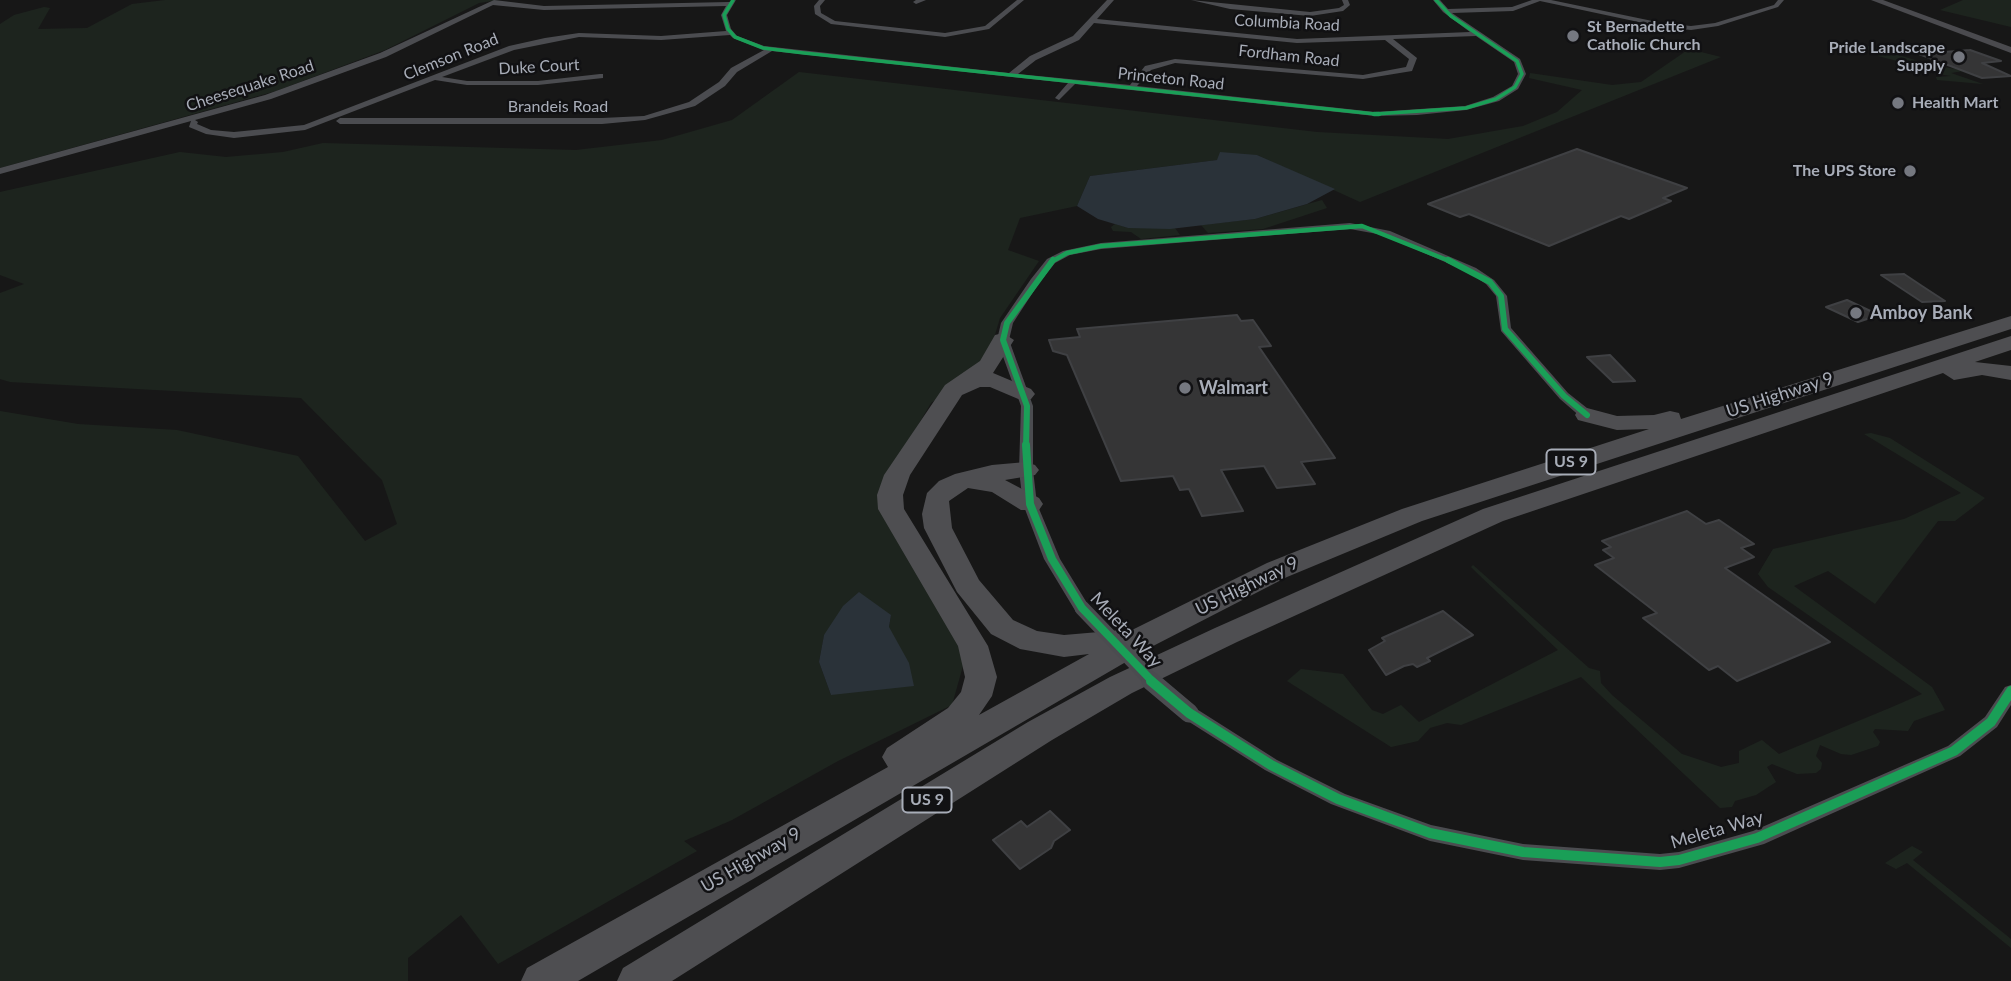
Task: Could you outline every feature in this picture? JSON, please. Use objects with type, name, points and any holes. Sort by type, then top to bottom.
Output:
[{"type":"highway","name":"US Highway 9","points":[[541,981],[1144,637],[1277,569],[1412,515],[2011,322]]},
{"type":"highway","points":[[690,894],[960,717],[976,696],[981,677],[973,646],[891,509],[890,495],[897,475],[953,390],[989,365],[1003,340]]},
{"type":"highway","name":"US Highway 9","points":[[637,981],[1029,738],[1168,663],[1414,548],[1493,515],[2011,343]]},
{"type":"highway","points":[[1853,394],[1926,381],[1969,368],[2011,373]]},
{"type":"highway","points":[[962,385],[994,380],[1023,394]]},
{"type":"highway","points":[[1587,415],[1617,423],[1655,422],[1759,390],[1807,386]]},
{"type":"highway","points":[[1534,474],[1606,443],[1604,433],[1587,415]]},
{"type":"highway","points":[[1026,470],[992,473],[964,480],[948,487],[936,499],[938,528],[967,585],[1002,627],[1031,641],[1064,646],[1144,637]]},
{"type":"highway","points":[[964,480],[1000,486],[1030,504]]},
{"type":"street","points":[[822,0],[817,12],[833,23],[950,35],[989,27],[1021,0]]},
{"type":"street","points":[[1010,75],[1033,58],[1071,42],[1094,21],[1111,0]]},
{"type":"street","points":[[1194,0],[1237,8],[1310,14],[1341,10],[1347,4],[1345,0]]},
{"type":"street","name":"Princeton Road","points":[[730,33],[743,41],[771,49],[1375,114],[1458,109],[1501,97],[1515,87],[1521,78],[1521,68],[1515,59],[1445,10],[1436,0]]},
{"type":"street","points":[[1445,10],[1513,9],[1540,0],[1677,27],[1679,31],[1696,34],[1705,32],[1702,27],[1776,6],[1781,0]]},
{"type":"street","points":[[1875,0],[2011,50]]},
{"type":"street","points":[[495,1],[544,8],[731,2]]},
{"type":"street","name":"Cheesequake Road","points":[[0,171],[268,97],[383,55],[495,1]]},
{"type":"street","points":[[730,33],[724,15],[731,2]]},
{"type":"street","name":"Columbia Road","points":[[1094,21],[1297,41],[1479,34]]},
{"type":"street","name":"Clemson Road","points":[[194,122],[192,125],[209,132],[241,135],[286,131],[324,122],[512,48],[563,37],[599,34],[685,38],[730,33]]},
{"type":"street","name":"Fordham Road","points":[[1131,89],[1148,68],[1175,61],[1363,77],[1409,69],[1413,58],[1388,39]]},
{"type":"street","name":"Brandeis Road","points":[[324,122],[371,119],[638,119],[692,104],[719,86],[734,70],[771,49]]},
{"type":"street","name":"Duke Court","points":[[436,78],[473,83],[545,83],[600,76]]},
{"type":"street","points":[[1059,98],[1073,82]]},
{"type":"street","points":[[1003,340],[1007,323],[1035,281],[1051,261],[1067,253],[1101,246],[1362,226],[1386,233],[1472,270],[1490,282],[1501,296],[1505,328],[1564,396],[1587,415]]},
{"type":"street","name":"Meleta Way","points":[[1003,340],[1027,406],[1026,470],[1030,504],[1052,559],[1082,608],[1152,682],[1189,713],[1270,765],[1338,799],[1430,833],[1523,852],[1660,862],[1679,860],[1757,838],[1954,751],[1991,722],[2011,691]]},
{"type":"shaded area","points":[[165,0],[499,0],[479,3],[385,50],[276,91],[0,168],[0,24],[14,15],[44,7],[50,8],[38,29],[87,28],[132,4]]},
{"type":"shaded area","points":[[1963,0],[2011,0],[2011,27],[1940,10]]},
{"type":"shaded area","points":[[1870,46],[1931,65],[1963,71],[1951,73],[1983,84],[1937,80],[1936,77],[1951,76],[1919,71],[1915,69],[1920,68],[1918,66],[1895,67],[1909,64],[1878,56],[1877,53],[1864,48],[1845,48]]},
{"type":"shaded area","points":[[1689,49],[1721,57],[1360,202],[1257,155],[1090,176],[1077,206],[1020,218],[1008,250],[1039,261],[1000,318],[986,365],[931,403],[879,491],[966,655],[952,705],[838,761],[732,820],[684,841],[697,851],[498,964],[461,915],[408,958],[408,981],[0,981],[0,411],[78,424],[177,430],[298,456],[365,541],[397,524],[382,480],[301,398],[10,382],[0,379],[0,293],[24,284],[0,275],[0,192],[180,152],[226,157],[283,152],[323,143],[576,150],[662,140],[732,120],[799,72],[1317,132],[1448,139],[1523,126],[1557,112],[1582,90],[1529,78],[1530,73],[1612,85],[1641,82]],"holes":[[[891,615],[889,627],[831,695],[819,662],[824,635]]]},
{"type":"shaded area","points":[[1220,152],[1257,155],[1335,189],[1307,204],[1255,219],[1170,229],[1128,228],[1098,219],[1077,206],[1090,176],[1217,160]]},
{"type":"shaded area","points":[[1322,200],[1327,208],[1263,229],[1208,233],[1201,225],[1255,219]]},
{"type":"shaded area","points":[[1115,224],[1128,228],[1175,228],[1180,235],[1141,239],[1131,232],[1113,231],[1111,227]]},
{"type":"shaded area","points":[[1864,434],[1890,438],[1985,498],[1955,521],[1938,521],[1875,604],[1828,571],[1794,586],[1932,687],[1945,710],[1914,721],[1908,731],[1875,729],[1873,732],[1880,742],[1878,746],[1851,755],[1841,754],[1820,745],[1816,756],[1822,763],[1821,769],[1816,773],[1797,774],[1772,764],[1767,767],[1776,782],[1756,795],[1735,801],[1732,807],[1720,808],[1581,677],[1461,725],[1447,723],[1430,728],[1418,741],[1391,747],[1287,681],[1301,669],[1343,674],[1372,710],[1383,714],[1401,705],[1419,722],[1558,650],[1471,567],[1473,565],[1589,668],[1600,671],[1601,683],[1612,695],[1682,754],[1721,767],[1739,763],[1739,751],[1762,740],[1779,754],[1892,707],[1922,694],[1768,587],[1758,574],[1773,549],[1904,519],[1961,493]]},
{"type":"shaded area","points":[[859,592],[891,615],[889,627],[909,663],[914,686],[831,695],[819,662],[824,635],[843,606]]},
{"type":"shaded area","points":[[1912,846],[1923,852],[1913,860],[2011,939],[2011,948],[1907,863],[1896,869],[1885,863]]},
{"type":"building","name":"Pride Landscape Supply","points":[[1970,50],[2001,61],[1982,63],[2011,76],[1982,78],[1919,54]]},
{"type":"building","points":[[1577,149],[1687,188],[1663,198],[1671,201],[1629,219],[1621,216],[1549,246],[1469,214],[1460,217],[1428,204]]},
{"type":"building","points":[[1904,274],[1945,301],[1922,302],[1881,275]]},
{"type":"building","name":"Amboy Bank","points":[[1847,300],[1879,315],[1858,322],[1826,307]]},
{"type":"building","name":"Walmart","points":[[1237,315],[1241,321],[1253,320],[1271,346],[1259,347],[1335,458],[1301,462],[1315,484],[1277,488],[1264,466],[1221,470],[1243,511],[1202,516],[1189,489],[1180,490],[1173,476],[1121,481],[1067,355],[1053,351],[1049,340],[1080,337],[1077,329]]},
{"type":"building","points":[[1610,355],[1635,381],[1613,382],[1587,357]]},
{"type":"building","points":[[1687,511],[1706,524],[1719,520],[1754,544],[1741,548],[1754,557],[1725,568],[1830,642],[1737,681],[1718,666],[1709,670],[1643,618],[1657,613],[1595,565],[1614,558],[1603,550],[1611,547],[1602,541]]},
{"type":"building","points":[[1443,611],[1473,635],[1427,658],[1430,661],[1417,667],[1413,664],[1404,666],[1386,675],[1369,650],[1385,641],[1382,638]]},
{"type":"building","points":[[1050,811],[1070,830],[1054,841],[1051,848],[1020,869],[993,840],[1021,821],[1027,827]]},
{"type":"cycle path","points":[[733,0],[724,15],[728,29],[735,37],[763,48],[804,53],[1375,114],[1466,108],[1496,99],[1515,87],[1522,74],[1517,61],[1451,16],[1436,0]]},
{"type":"cycle path","points":[[1587,415],[1564,396],[1505,329],[1501,296],[1490,282],[1472,270],[1386,233],[1362,226],[1101,246],[1067,253],[1051,261],[1035,281],[1007,323],[1003,340],[1027,406],[1026,470],[1030,504],[1052,559],[1082,608],[1097,626],[1152,682],[1189,713],[1271,765],[1338,799],[1430,833],[1523,852],[1660,862],[1679,860],[1757,838],[1954,751],[1991,722],[2011,691]]},
{"type":"place","name":"St Bernadette Catholic Church","points":[[1573,36]]},
{"type":"place","name":"Pride Landscape Supply","points":[[1959,57]]},
{"type":"place","name":"Health Mart","points":[[1898,103]]},
{"type":"place","name":"The UPS Store","points":[[1910,171]]},
{"type":"place","name":"Amboy Bank","points":[[1856,313]]},
{"type":"place","name":"Walmart","points":[[1185,388]]}]
